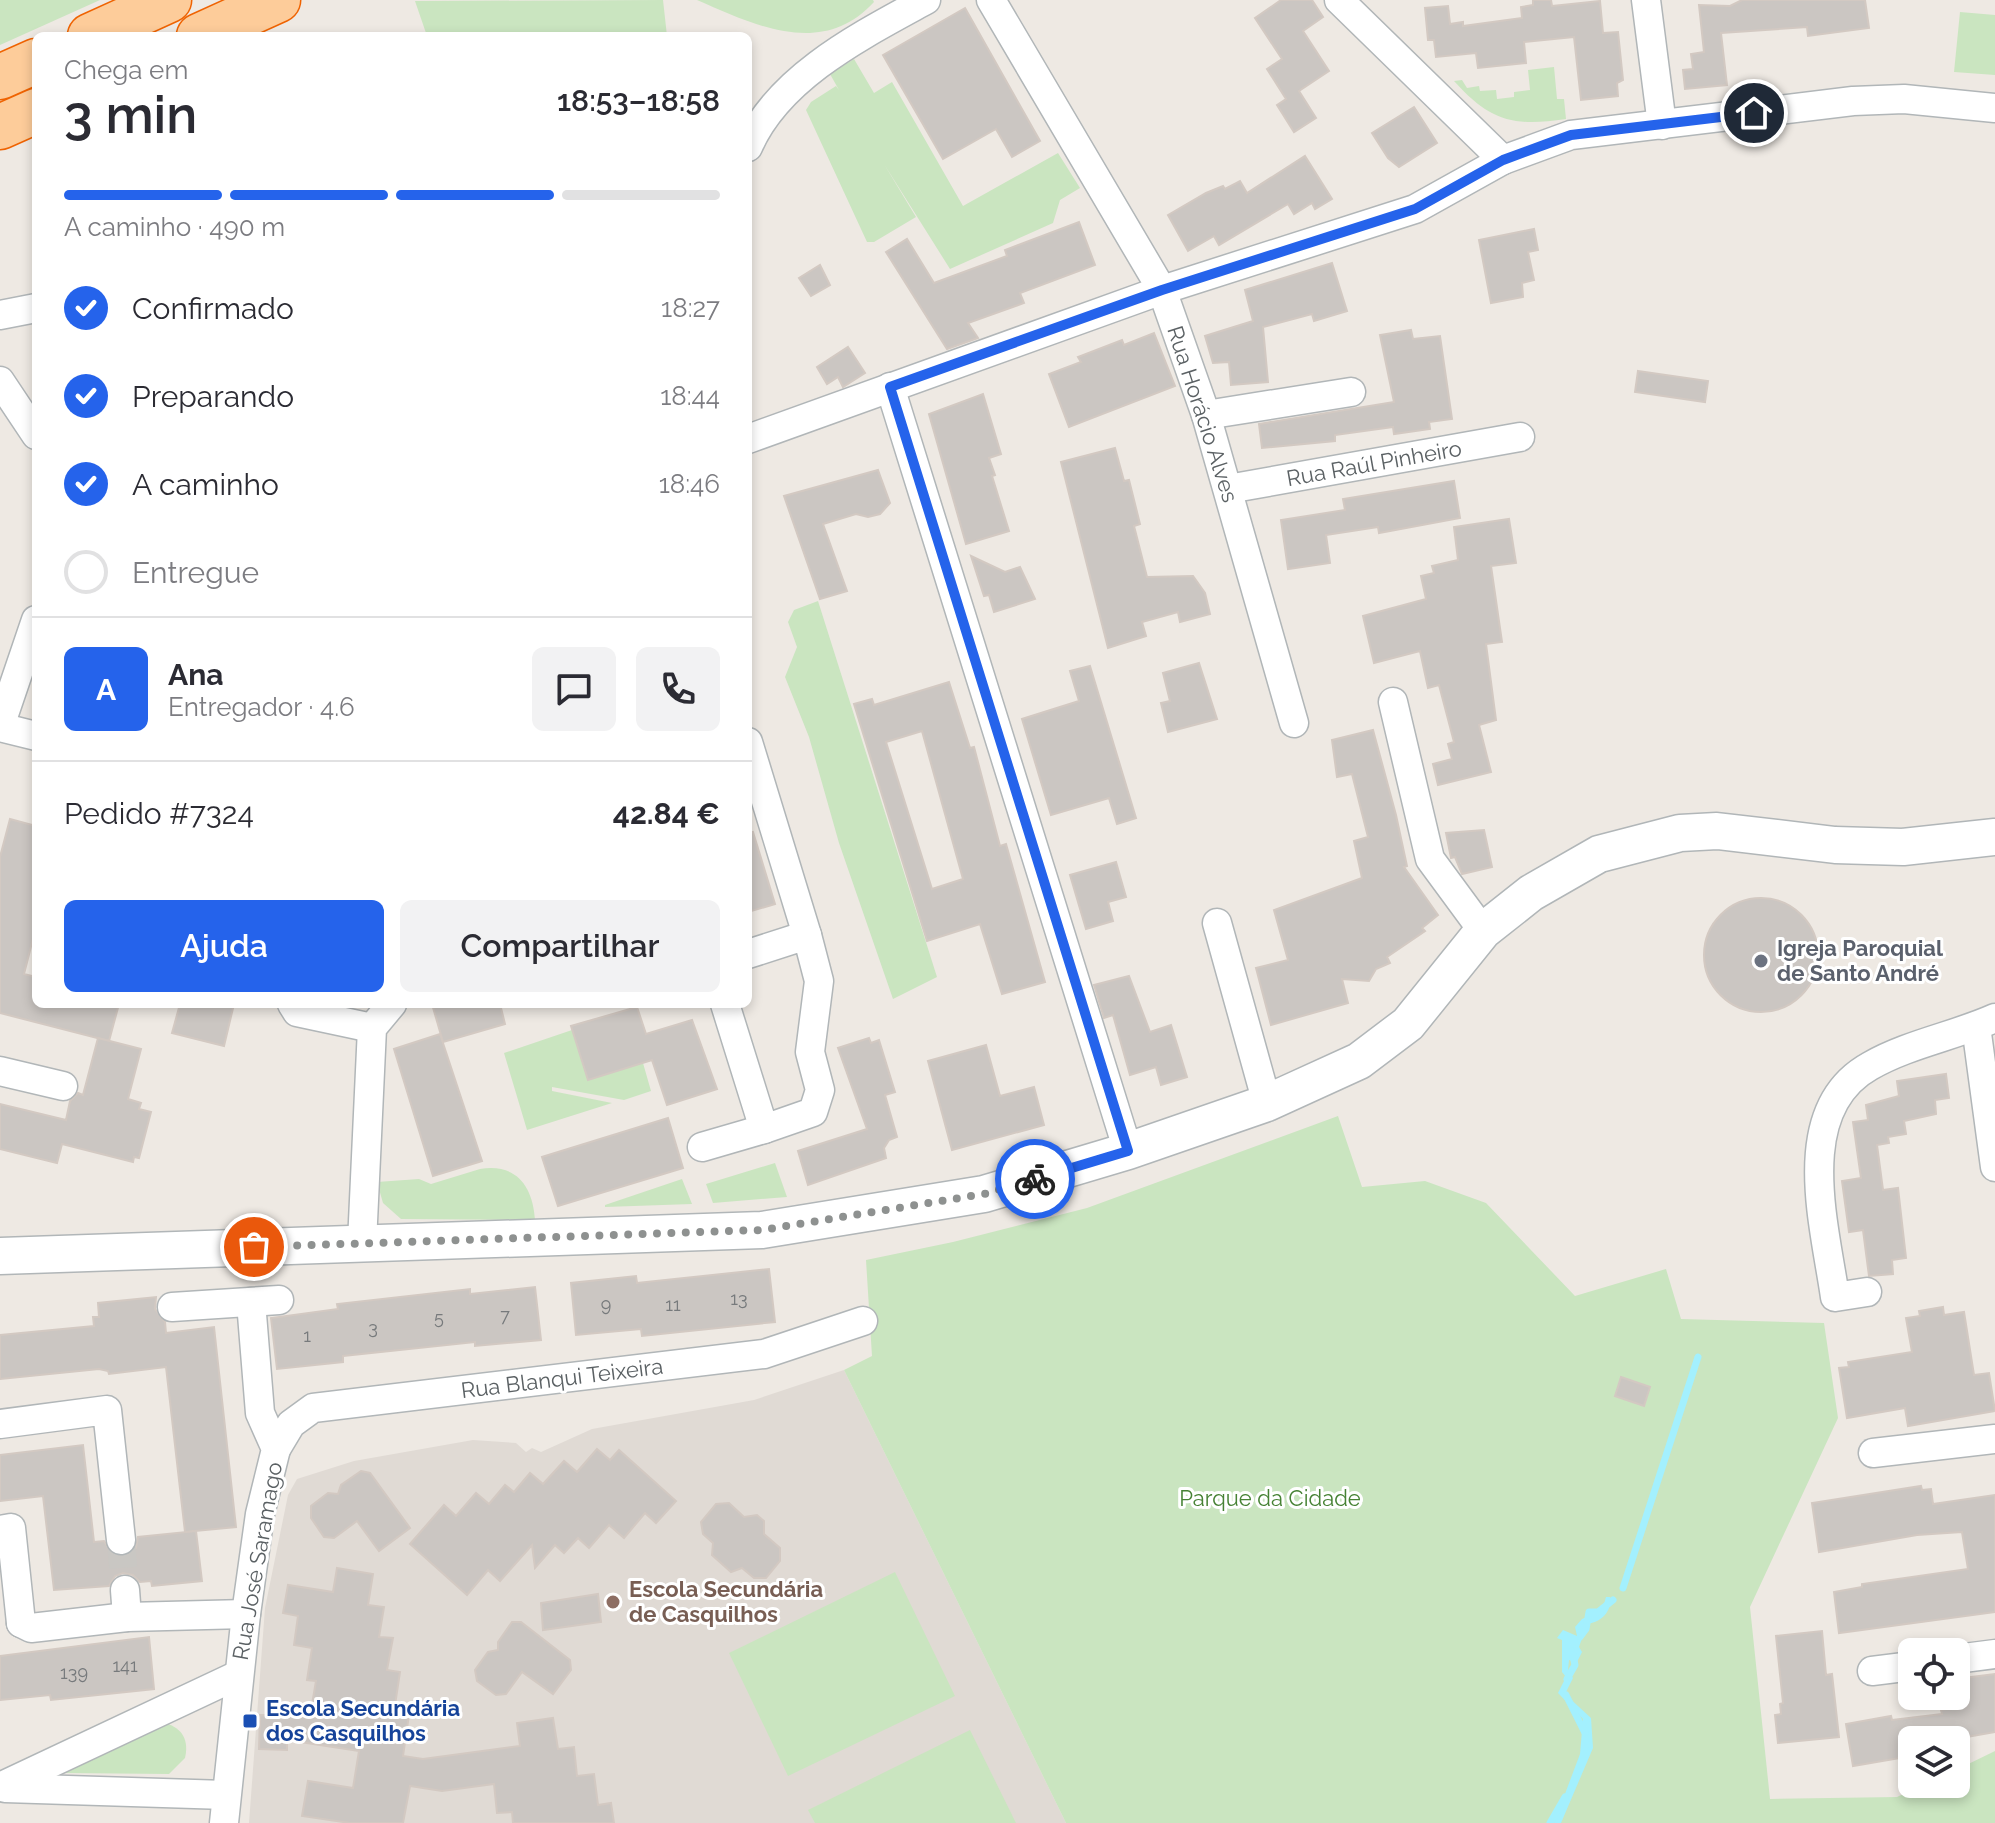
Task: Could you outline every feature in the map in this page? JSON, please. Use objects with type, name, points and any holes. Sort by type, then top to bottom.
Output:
[{"type":"highway","points":[[99,32],[169,0]]},
{"type":"highway","points":[[208,32],[278,0]]},
{"type":"highway","points":[[0,77],[32,63]]},
{"type":"highway","points":[[0,127],[32,113]]},
{"type":"street","points":[[752,138],[759,122],[836,49],[926,0]]},
{"type":"street","name":"Rua Horácio Alves","points":[[991,0],[1162,290],[1206,415],[1294,723]]},
{"type":"street","points":[[1339,0],[1503,160]]},
{"type":"street","points":[[1646,0],[1662,125]]},
{"type":"street","points":[[1475,132],[1515,137],[1571,135],[1853,101],[1904,99],[1995,108]]},
{"type":"street","points":[[752,438],[1162,290],[1415,209],[1503,160],[1571,135]]},
{"type":"street","points":[[0,315],[32,309]]},
{"type":"street","points":[[890,387],[1128,1151]]},
{"type":"street","points":[[2,389],[32,430]]},
{"type":"street","points":[[1206,415],[1351,392]]},
{"type":"street","name":"Rua Raúl Pinheiro","points":[[1228,489],[1520,437]]},
{"type":"street","points":[[32,632],[0,726],[32,735]]},
{"type":"street","points":[[1393,702],[1430,859],[1483,931]]},
{"type":"street","points":[[702,1147],[813,1112],[820,1090],[810,1052],[819,981],[807,935],[760,823],[752,769]]},
{"type":"street","points":[[0,1256],[762,1230],[984,1194],[1128,1151],[1267,1103],[1359,1061],[1408,1024],[1483,931],[1531,893],[1599,854],[1680,833],[1742,832],[1835,845],[1903,847],[1995,837]]},
{"type":"street","points":[[1217,923],[1267,1103]]},
{"type":"street","points":[[752,953],[807,935]]},
{"type":"street","points":[[294,1008],[297,1012],[372,1028]]},
{"type":"street","points":[[362,1243],[372,1028],[389,1008]]},
{"type":"street","points":[[726,1008],[764,1129]]},
{"type":"street","points":[[1867,1292],[1835,1297],[1820,1173],[1821,1140],[1831,1108],[1848,1081],[1870,1066],[1986,1022],[1995,1167]]},
{"type":"street","points":[[0,1071],[63,1086]]},
{"type":"street","points":[[172,1307],[279,1300]]},
{"type":"street","name":"Rua José Saramago","points":[[225,1809],[238,1675],[260,1514],[276,1449],[260,1413],[251,1302]]},
{"type":"street","name":"Rua Blanqui Teixeira","points":[[276,1449],[291,1424],[313,1408],[764,1354],[863,1321]]},
{"type":"street","points":[[0,1424],[107,1410],[121,1540]]},
{"type":"street","points":[[1873,1453],[1995,1439]]},
{"type":"street","points":[[0,1530],[11,1528],[11,1624],[31,1628],[126,1603],[246,1614]]},
{"type":"street","points":[[1970,1657],[1995,1654]]},
{"type":"street","points":[[1872,1671],[1898,1668]]},
{"type":"street","points":[[0,1787],[238,1675]]},
{"type":"street","points":[[0,1787],[225,1809]]},
{"type":"shaded area","name":"Escola Secundária de Casquilhos","points":[[844,1370],[1066,1823],[249,1823],[265,1608],[288,1495],[297,1479],[354,1461],[473,1440],[516,1443],[526,1452],[532,1448],[541,1452],[592,1429],[754,1400]]},
{"type":"green space","points":[[0,0],[100,0],[0,45]]},
{"type":"green space","points":[[663,0],[667,32],[426,32],[415,1]]},
{"type":"green space","points":[[697,0],[874,2],[854,19],[833,29],[811,33],[765,27]]},
{"type":"green space","points":[[1960,12],[1995,15],[1995,75],[1954,72]]},
{"type":"green space","points":[[854,59],[874,93],[892,82],[963,206],[1058,153],[1080,188],[1060,200],[1053,223],[950,269],[884,164],[916,217],[874,242],[867,242],[806,110],[811,102],[836,86],[839,90],[830,74]]},
{"type":"green space","points":[[1554,67],[1557,99],[1564,99],[1566,119],[1531,122],[1504,118],[1479,105],[1454,81],[1462,80],[1467,88],[1479,86],[1480,91],[1496,90],[1497,99],[1514,97],[1514,92],[1530,90],[1528,70]]},
{"type":"green space","points":[[818,601],[937,977],[893,999],[839,843],[809,737],[785,677],[797,647],[788,622],[794,610]]},
{"type":"green space","points":[[572,1030],[588,1080],[643,1063],[651,1091],[624,1100],[552,1087],[552,1091],[612,1103],[527,1130],[504,1053]]},
{"type":"green space","name":"Parque da Cidade","points":[[1338,1116],[1362,1187],[1425,1181],[1486,1203],[1575,1296],[1666,1269],[1681,1319],[1824,1323],[1838,1418],[1750,1607],[1770,1799],[1970,1798],[1970,1763],[1995,1751],[1995,1823],[1066,1823],[844,1370],[872,1356],[866,1260],[953,1242],[1087,1208]]},
{"type":"green space","points":[[775,1163],[787,1197],[713,1203],[706,1184]]},
{"type":"green space","points":[[480,1169],[504,1170],[520,1180],[531,1197],[535,1220],[401,1219],[383,1203],[377,1182],[419,1179],[431,1184]]},
{"type":"green space","points":[[682,1179],[692,1204],[605,1207],[605,1205]]},
{"type":"green space","points":[[895,1572],[955,1696],[788,1776],[729,1653]]},
{"type":"green space","points":[[165,1723],[180,1732],[186,1746],[185,1758],[169,1774],[61,1773]]},
{"type":"green space","points":[[970,1730],[1016,1823],[815,1823],[808,1810]]},
{"type":"water","points":[[1606,1597],[1610,1597],[1607,1612],[1601,1619],[1587,1624],[1577,1662],[1569,1660],[1568,1670],[1573,1678],[1565,1694],[1591,1718],[1593,1748],[1561,1823],[1554,1823],[1580,1754],[1583,1719],[1558,1693],[1566,1677],[1562,1672],[1562,1640],[1557,1638],[1563,1630],[1577,1636],[1575,1627],[1582,1619],[1602,1611]]},
{"type":"building","points":[[1281,0],[1312,0],[1323,17],[1303,31],[1329,71],[1299,91],[1316,118],[1294,132],[1277,105],[1286,99],[1267,69],[1282,59],[1255,18]]},
{"type":"building","points":[[1533,0],[1551,0],[1552,6],[1600,1],[1603,33],[1618,32],[1623,80],[1617,83],[1618,96],[1581,100],[1574,37],[1524,42],[1526,63],[1478,68],[1476,53],[1436,57],[1434,40],[1428,40],[1425,8],[1448,6],[1450,24],[1463,22],[1463,26],[1522,18],[1521,7],[1533,5]]},
{"type":"building","points":[[1742,0],[1865,0],[1869,28],[1808,36],[1807,27],[1721,33],[1727,85],[1685,89],[1683,70],[1693,69],[1691,54],[1704,52],[1699,5],[1730,6]]},
{"type":"building","points":[[965,8],[1040,141],[1012,157],[996,129],[943,159],[883,55]]},
{"type":"building","points":[[1414,107],[1437,143],[1399,167],[1388,158],[1372,133]]},
{"type":"building","points":[[1305,156],[1332,199],[1315,209],[1312,203],[1294,214],[1288,204],[1219,245],[1214,236],[1188,251],[1168,215],[1206,193],[1223,186],[1225,189],[1240,181],[1247,193]]},
{"type":"building","points":[[1079,222],[1095,265],[1020,293],[1024,303],[968,323],[978,338],[947,349],[886,252],[907,239],[934,283],[1007,256],[1005,250]]},
{"type":"building","points":[[1534,229],[1538,250],[1528,252],[1534,280],[1522,283],[1523,297],[1491,303],[1479,240]]},
{"type":"building","points":[[1332,263],[1347,311],[1314,321],[1312,314],[1263,327],[1268,382],[1231,385],[1229,362],[1213,363],[1205,336],[1253,321],[1245,290]]},
{"type":"building","points":[[820,265],[830,285],[811,296],[799,278]]},
{"type":"building","points":[[1411,330],[1413,339],[1440,336],[1452,419],[1429,422],[1430,429],[1394,434],[1393,427],[1335,435],[1335,441],[1262,448],[1259,424],[1394,402],[1380,335]]},
{"type":"building","points":[[1154,333],[1175,386],[1069,427],[1049,374],[1081,362],[1078,357],[1122,340],[1124,345]]},
{"type":"building","points":[[848,347],[865,373],[843,387],[838,377],[827,384],[817,367]]},
{"type":"building","points":[[1638,371],[1708,381],[1705,402],[1635,392]]},
{"type":"building","points":[[983,394],[1001,454],[989,458],[1009,531],[966,544],[929,414]]},
{"type":"building","points":[[1115,448],[1124,481],[1129,480],[1140,524],[1134,526],[1147,577],[1193,576],[1205,593],[1210,614],[1180,622],[1178,612],[1142,622],[1146,636],[1108,648],[1061,462]]},
{"type":"building","points":[[878,470],[890,503],[880,514],[868,517],[856,514],[823,524],[847,591],[820,599],[784,496]]},
{"type":"building","points":[[1454,481],[1460,518],[1379,533],[1378,527],[1326,535],[1330,563],[1288,569],[1281,520],[1345,510],[1343,499]]},
{"type":"building","points":[[1509,519],[1516,563],[1491,566],[1502,642],[1486,644],[1496,720],[1479,725],[1491,772],[1438,785],[1433,764],[1452,759],[1448,744],[1454,742],[1439,685],[1428,688],[1420,651],[1374,663],[1363,616],[1426,599],[1421,576],[1434,573],[1432,566],[1458,560],[1454,527]]},
{"type":"building","points":[[971,556],[1005,572],[1020,567],[1035,599],[994,612],[989,595],[984,596]]},
{"type":"building","points":[[1199,663],[1217,719],[1168,732],[1161,703],[1170,701],[1163,673]]},
{"type":"building","points":[[1090,666],[1136,818],[1117,824],[1109,798],[1051,815],[1022,719],[1079,701],[1070,671]]},
{"type":"building","points":[[949,682],[970,748],[974,747],[1000,846],[1006,844],[1045,982],[1002,994],[980,924],[927,941],[854,704],[872,699],[874,705]],"holes":[[[922,731],[963,879],[932,889],[886,742]]]},
{"type":"building","points":[[1373,730],[1396,815],[1407,866],[1404,867],[1438,915],[1422,928],[1425,931],[1387,957],[1390,963],[1376,969],[1369,981],[1342,979],[1348,1003],[1271,1025],[1256,968],[1288,960],[1274,910],[1362,878],[1354,841],[1368,837],[1352,774],[1337,777],[1332,740]]},
{"type":"building","points":[[10,819],[32,825],[32,943],[24,974],[32,976],[32,1008],[118,1008],[109,1041],[0,1013],[0,857]]},
{"type":"building","points":[[1484,830],[1492,867],[1462,874],[1455,857],[1451,858],[1446,833]]},
{"type":"building","points":[[752,832],[775,904],[752,911]]},
{"type":"building","points":[[1116,862],[1126,897],[1108,902],[1113,921],[1086,929],[1070,875]]},
{"type":"building","name":"Igreja Paroquial de Santo André","points":[[1761,898],[1783,903],[1801,915],[1813,933],[1818,955],[1813,977],[1801,995],[1783,1007],[1761,1012],[1739,1007],[1721,995],[1709,977],[1704,955],[1709,933],[1721,915],[1739,903]]},
{"type":"building","points":[[1129,976],[1150,1032],[1171,1025],[1187,1077],[1161,1085],[1156,1067],[1130,1075],[1113,1015],[1104,1018],[1094,985]]},
{"type":"building","points":[[179,1008],[233,1008],[224,1046],[172,1033]]},
{"type":"building","points":[[433,1008],[501,1008],[505,1024],[443,1042]]},
{"type":"building","points":[[634,1008],[637,1008],[646,1034],[692,1020],[717,1089],[667,1105],[652,1060],[588,1080],[571,1026]]},
{"type":"building","points":[[440,1034],[482,1161],[433,1176],[394,1049]]},
{"type":"building","points":[[98,1038],[141,1049],[128,1099],[141,1103],[139,1109],[151,1112],[139,1158],[134,1157],[133,1162],[62,1144],[57,1163],[0,1149],[0,1104],[66,1120],[70,1101],[78,1093],[83,1095]]},
{"type":"building","points":[[869,1038],[871,1043],[879,1040],[895,1092],[885,1095],[897,1137],[889,1140],[884,1148],[886,1158],[808,1185],[798,1151],[867,1129],[838,1048]]},
{"type":"building","points":[[986,1045],[1000,1096],[1034,1087],[1044,1125],[952,1150],[928,1061]]},
{"type":"building","points":[[1946,1074],[1949,1098],[1935,1100],[1936,1114],[1904,1121],[1906,1134],[1888,1137],[1889,1143],[1877,1145],[1883,1190],[1898,1188],[1906,1258],[1892,1260],[1893,1274],[1869,1276],[1863,1230],[1849,1232],[1842,1181],[1861,1178],[1853,1122],[1868,1120],[1866,1105],[1899,1096],[1897,1081]]},
{"type":"building","points":[[668,1118],[683,1168],[558,1206],[542,1157]]},
{"type":"building","points":[[769,1269],[775,1322],[642,1336],[641,1329],[576,1335],[571,1283],[636,1276],[637,1283]]},
{"type":"building","points":[[535,1287],[541,1340],[475,1346],[475,1342],[343,1356],[343,1362],[277,1369],[271,1318],[338,1309],[337,1304],[470,1289],[470,1294]]},
{"type":"building","points":[[156,1297],[155,1309],[165,1322],[166,1333],[214,1327],[236,1527],[185,1532],[166,1367],[109,1374],[99,1369],[0,1379],[0,1335],[94,1326],[93,1317],[99,1317],[98,1303]]},
{"type":"building","points":[[1943,1307],[1944,1315],[1964,1312],[1974,1375],[1989,1373],[1995,1411],[1908,1426],[1905,1408],[1847,1418],[1839,1368],[1849,1367],[1848,1362],[1912,1352],[1906,1318],[1920,1316],[1919,1311]]},
{"type":"building","points":[[1621,1377],[1650,1387],[1644,1406],[1615,1396]]},
{"type":"building","points":[[83,1445],[94,1542],[104,1541],[113,1555],[124,1557],[136,1548],[138,1537],[196,1531],[202,1581],[152,1586],[151,1581],[140,1582],[133,1575],[123,1573],[115,1576],[109,1586],[54,1590],[43,1496],[0,1501],[0,1455]]},
{"type":"building","points":[[597,1449],[610,1460],[619,1450],[676,1501],[656,1523],[645,1513],[624,1538],[609,1525],[589,1548],[578,1538],[564,1553],[555,1545],[535,1568],[532,1545],[500,1581],[488,1570],[467,1595],[410,1544],[444,1505],[456,1516],[476,1493],[489,1504],[505,1485],[514,1492],[530,1473],[543,1484],[564,1461],[577,1472]]},
{"type":"building","points":[[361,1471],[370,1473],[410,1528],[379,1551],[357,1521],[334,1538],[324,1537],[311,1518],[311,1506],[328,1493],[338,1494],[341,1485]]},
{"type":"building","points":[[1921,1486],[1922,1490],[1931,1489],[1933,1504],[1995,1495],[1995,1612],[1839,1633],[1834,1592],[1862,1587],[1862,1584],[1968,1569],[1962,1532],[1917,1535],[1819,1552],[1812,1503]]},
{"type":"building","points":[[729,1503],[744,1517],[757,1515],[764,1521],[764,1534],[780,1548],[780,1561],[766,1578],[754,1578],[742,1568],[731,1572],[712,1555],[713,1543],[703,1534],[701,1522],[716,1504]]},
{"type":"building","points":[[337,1568],[373,1574],[368,1605],[384,1607],[379,1637],[393,1638],[387,1670],[400,1672],[395,1705],[410,1708],[403,1756],[423,1759],[520,1746],[517,1723],[553,1718],[558,1749],[574,1747],[577,1776],[594,1774],[598,1805],[611,1803],[614,1823],[513,1823],[512,1812],[497,1813],[494,1784],[442,1791],[410,1786],[403,1823],[350,1823],[302,1816],[308,1781],[353,1788],[359,1751],[287,1740],[287,1750],[259,1749],[260,1715],[310,1716],[316,1681],[307,1680],[312,1648],[294,1645],[298,1616],[283,1613],[288,1585],[333,1592]]},
{"type":"building","points":[[598,1594],[601,1622],[543,1630],[541,1603]]},
{"type":"building","points":[[512,1622],[521,1622],[570,1660],[571,1670],[553,1694],[522,1672],[506,1694],[496,1695],[477,1681],[475,1670],[488,1652],[498,1650],[498,1642]]},
{"type":"building","points":[[1822,1631],[1826,1675],[1832,1674],[1839,1737],[1778,1743],[1775,1715],[1781,1714],[1780,1704],[1783,1703],[1776,1636]]},
{"type":"building","points":[[149,1637],[154,1689],[51,1700],[50,1695],[0,1700],[0,1656]]},
{"type":"building","points":[[1995,1674],[1995,1732],[1970,1736],[1970,1726],[1898,1726],[1898,1758],[1853,1766],[1846,1724],[1891,1716],[1892,1720],[1942,1714],[1941,1710],[1970,1710],[1970,1677]]},
{"type":"waterway","points":[[1623,1588],[1698,1357]]},
{"type":"waterway","points":[[1580,1637],[1586,1629],[1589,1612],[1598,1612],[1613,1600]]},
{"type":"waterway","points":[[1567,1679],[1575,1665],[1572,1651]]},
{"type":"waterway","points":[[1566,1695],[1585,1733]]},
{"type":"waterway","points":[[1550,1823],[1565,1797]]},
{"type":"tunnel","points":[[121,1540],[125,1590]]},
{"type":"way so far","points":[[254,1247],[762,1230],[984,1194],[1035,1179]]},
{"type":"place","name":"Igreja Paroquial de Santo André","points":[[1761,961]]},
{"type":"place","name":"Escola Secundária de Casquilhos","points":[[613,1602]]},
{"type":"place","name":"Escola Secundária dos Casquilhos","points":[[250,1721]]},
{"type":"route","points":[[1035,1179],[1128,1151],[890,387],[1162,290],[1415,209],[1503,160],[1571,135],[1754,113]]}]
